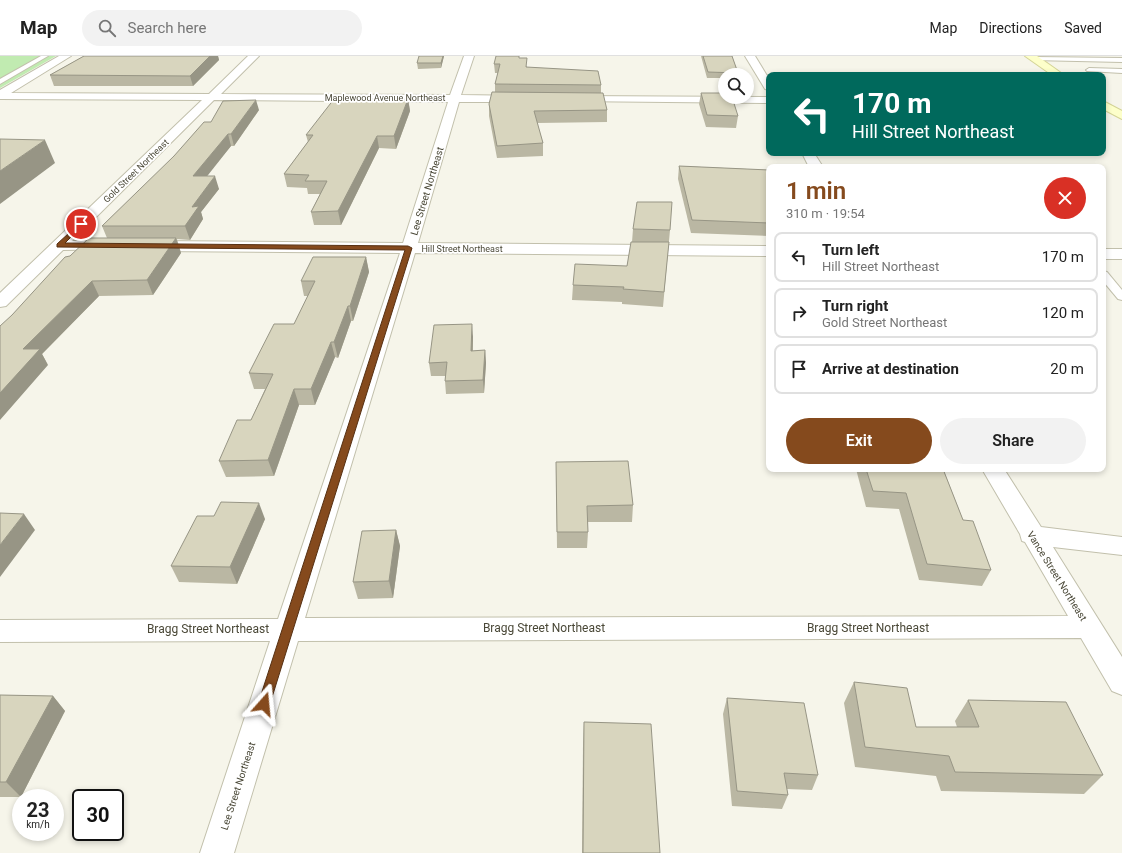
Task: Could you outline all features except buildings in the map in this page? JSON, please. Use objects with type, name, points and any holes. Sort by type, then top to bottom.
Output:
[{"type":"street","points":[[0,96],[66,56]]},
{"type":"street","name":"Gold Street Northeast","points":[[0,302],[254,56]]},
{"type":"street","name":"Lee Street Northeast","points":[[217,853],[408,248],[427,197],[454,98],[469,56]]},
{"type":"street","points":[[750,56],[766,82]]},
{"type":"street","points":[[1032,57],[1054,72]]},
{"type":"street","name":"Maplewood Avenue Northeast","points":[[0,96],[533,99]]},
{"type":"street","points":[[564,99],[766,100]]},
{"type":"street","points":[[1106,106],[1122,116]]},
{"type":"street","name":"Hill Street Northeast","points":[[59,245],[766,251]]},
{"type":"street","points":[[1106,254],[1122,254]]},
{"type":"street","name":"Vance Street Northeast","points":[[995,472],[1031,535],[1122,682]]},
{"type":"street","points":[[1031,535],[1122,546]]},
{"type":"street","name":"Bragg Street Northeast","points":[[0,631],[1089,627]]},
{"type":"lane","points":[[0,82],[45,56]]},
{"type":"lane","points":[[1032,57],[1122,60]]},
{"type":"lane","points":[[1089,70],[1122,71]]},
{"type":"lane","points":[[1106,278],[1122,297]]},
{"type":"green space","points":[[0,56],[56,56],[0,88]]},
{"type":"route","points":[[81,224],[59,245],[408,248],[264,704]]}]
